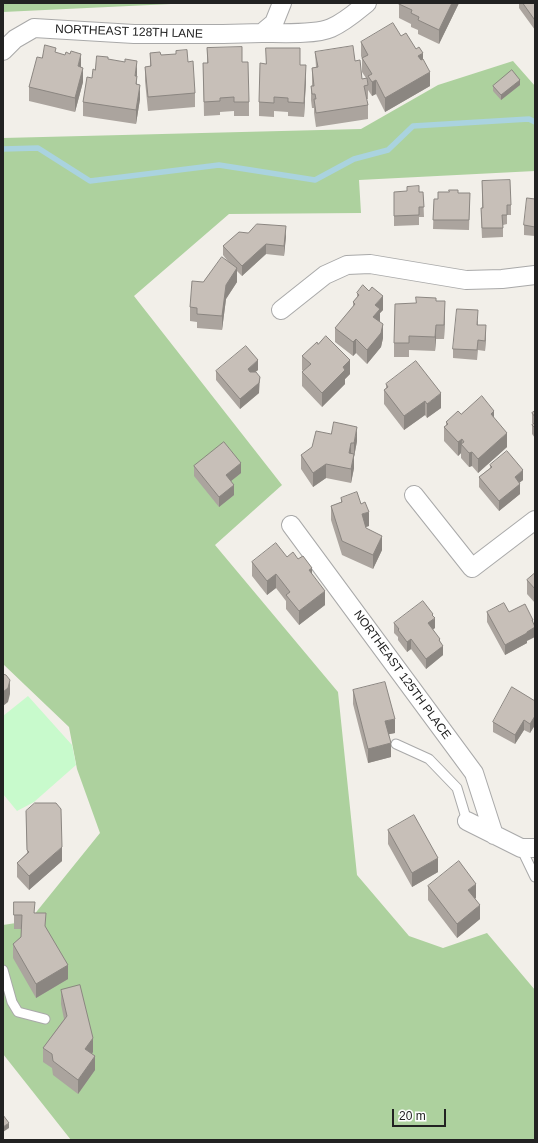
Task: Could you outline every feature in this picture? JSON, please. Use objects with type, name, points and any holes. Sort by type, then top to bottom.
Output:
[{"type":"street","points":[[262,33],[274,23],[282,3]]},
{"type":"street","name":"NORTHEAST 128TH LANE","points":[[3,51],[15,39],[34,28],[134,34],[308,32],[330,29],[348,19],[367,3]]},
{"type":"street","points":[[281,310],[325,275],[347,265],[370,264],[466,280],[502,279],[535,275]]},
{"type":"street","points":[[414,495],[472,568],[535,520]]},
{"type":"street","name":"NORTHEAST 125TH PLACE","points":[[291,525],[474,773],[494,835]]},
{"type":"street","points":[[467,821],[494,835],[528,848]]},
{"type":"lane","points":[[396,744],[428,759],[457,788],[467,821]]},
{"type":"lane","points":[[528,848],[535,877]]},
{"type":"lane","points":[[3,970],[12,1002],[18,1012],[45,1019]]},
{"type":"green space","points":[[3,3],[192,3],[3,12]]},
{"type":"green space","points":[[513,61],[535,86],[535,171],[359,180],[361,213],[229,214],[134,296],[282,485],[215,545],[338,692],[357,875],[409,936],[443,948],[487,933],[535,990],[535,1140],[71,1140],[3,1054],[3,925],[29,921],[100,833],[77,769],[69,727],[3,664],[3,138],[361,129],[438,85]]},
{"type":"green space","points":[[28,696],[72,745],[76,765],[34,802],[17,811],[3,794],[3,716]]},
{"type":"building","points":[[452,3],[439,30],[418,20],[419,17],[411,13],[412,10],[399,4]]},
{"type":"building","points":[[523,3],[535,3],[535,20]]},
{"type":"building","points":[[393,23],[401,36],[406,33],[416,49],[419,47],[423,53],[418,56],[421,60],[423,59],[430,72],[385,98],[376,80],[372,82],[368,76],[372,74],[362,58],[368,55],[361,42]]},
{"type":"building","points":[[45,45],[56,48],[55,52],[65,55],[66,52],[70,54],[71,51],[81,54],[78,66],[83,68],[75,98],[29,87],[37,57],[42,58]]},
{"type":"building","points":[[353,46],[355,61],[360,60],[362,79],[367,78],[368,85],[364,86],[368,105],[316,113],[314,99],[316,99],[315,94],[312,94],[311,86],[314,86],[312,68],[318,67],[315,52]]},
{"type":"building","points":[[242,47],[242,62],[248,62],[249,102],[234,102],[234,97],[220,98],[220,101],[204,102],[203,63],[208,63],[207,48]]},
{"type":"building","points":[[266,48],[300,48],[300,65],[306,65],[304,103],[288,102],[288,98],[274,97],[274,103],[259,102],[260,63],[266,64]]},
{"type":"building","points":[[187,50],[188,62],[193,61],[195,93],[148,97],[145,67],[151,66],[150,53],[160,52],[161,55],[176,54],[176,51]]},
{"type":"building","points":[[97,56],[108,57],[108,59],[125,62],[125,59],[137,61],[135,76],[137,76],[136,84],[140,85],[136,110],[83,102],[87,77],[92,78]]},
{"type":"building","points":[[512,70],[520,80],[501,95],[493,86]]},
{"type":"building","points":[[510,180],[511,205],[507,205],[507,215],[502,215],[503,228],[482,228],[482,181]]},
{"type":"building","points":[[419,186],[419,192],[423,192],[424,207],[419,207],[419,215],[394,216],[394,192],[407,191],[407,187]]},
{"type":"building","points":[[449,190],[458,190],[458,193],[470,193],[469,220],[433,220],[434,199],[438,199],[438,192],[449,192]]},
{"type":"building","points":[[527,198],[535,199],[535,227],[524,225]]},
{"type":"building","points":[[257,224],[286,226],[284,246],[266,244],[242,266],[223,246],[239,232],[248,233]]},
{"type":"building","points":[[222,257],[237,268],[226,285],[222,316],[197,314],[197,308],[190,307],[192,281],[203,282]]},
{"type":"building","points":[[363,285],[369,291],[372,287],[383,296],[375,305],[380,309],[373,317],[383,324],[381,333],[367,350],[356,339],[353,342],[335,328],[355,304],[353,302],[359,295],[357,293]]},
{"type":"building","points":[[416,297],[436,298],[436,301],[445,301],[444,325],[436,325],[435,337],[409,336],[409,343],[394,343],[395,304],[416,303]]},
{"type":"building","points":[[457,309],[478,310],[477,325],[486,325],[485,341],[478,340],[477,350],[453,349]]},
{"type":"building","points":[[326,336],[350,360],[343,367],[345,370],[322,393],[302,372],[311,364],[302,356]]},
{"type":"building","points":[[246,346],[258,360],[248,369],[250,372],[256,372],[260,377],[259,383],[240,399],[216,371]]},
{"type":"building","points":[[416,361],[441,393],[427,404],[425,401],[404,416],[384,390],[388,387],[386,384]]},
{"type":"building","points":[[482,396],[494,411],[491,414],[507,433],[478,459],[472,452],[469,453],[461,444],[464,442],[462,439],[458,442],[444,427],[448,424],[446,422],[458,411],[461,414]]},
{"type":"building","points":[[334,422],[357,427],[354,443],[351,443],[349,453],[354,454],[351,469],[326,464],[313,473],[301,455],[312,447],[316,431],[331,434]]},
{"type":"building","points":[[224,442],[241,463],[226,475],[234,485],[219,497],[194,466]]},
{"type":"building","points":[[507,451],[523,470],[515,477],[520,484],[499,501],[479,477],[492,467],[490,465]]},
{"type":"building","points":[[357,492],[361,504],[365,502],[369,512],[362,514],[366,528],[382,536],[373,555],[342,541],[331,506],[342,502],[341,498]]},
{"type":"building","points":[[276,543],[287,557],[293,552],[298,559],[303,556],[312,568],[309,570],[325,591],[299,611],[286,595],[290,592],[276,574],[267,581],[252,562]]},
{"type":"building","points":[[535,573],[535,589],[527,580]]},
{"type":"building","points":[[423,601],[435,618],[428,623],[440,639],[439,640],[443,646],[426,659],[411,639],[407,642],[394,623]]},
{"type":"building","points":[[504,603],[509,612],[525,604],[535,627],[505,645],[487,612]]},
{"type":"building","points":[[3,674],[10,680],[8,688],[3,692]]},
{"type":"building","points":[[385,682],[395,719],[385,721],[391,743],[368,749],[353,690]]},
{"type":"building","points":[[512,687],[535,701],[535,716],[530,724],[524,720],[515,735],[493,722]]},
{"type":"building","points":[[35,803],[56,803],[61,809],[62,847],[29,876],[17,863],[29,852],[27,850],[26,811]]},
{"type":"building","points":[[414,815],[438,858],[412,873],[388,830]]},
{"type":"building","points":[[459,861],[476,884],[468,890],[480,905],[457,924],[428,886]]},
{"type":"building","points":[[14,902],[35,902],[34,913],[46,913],[45,926],[68,965],[36,984],[13,944],[21,937],[22,915],[14,915]]},
{"type":"building","points":[[80,985],[93,1038],[85,1049],[95,1056],[78,1080],[53,1061],[52,1054],[43,1048],[67,1016],[61,990]]},
{"type":"building","points":[[3,1115],[9,1123],[3,1127]]},
{"type":"waterway","points":[[3,149],[38,148],[90,181],[219,165],[315,180],[354,159],[388,150],[413,126],[529,119],[535,122]]}]
